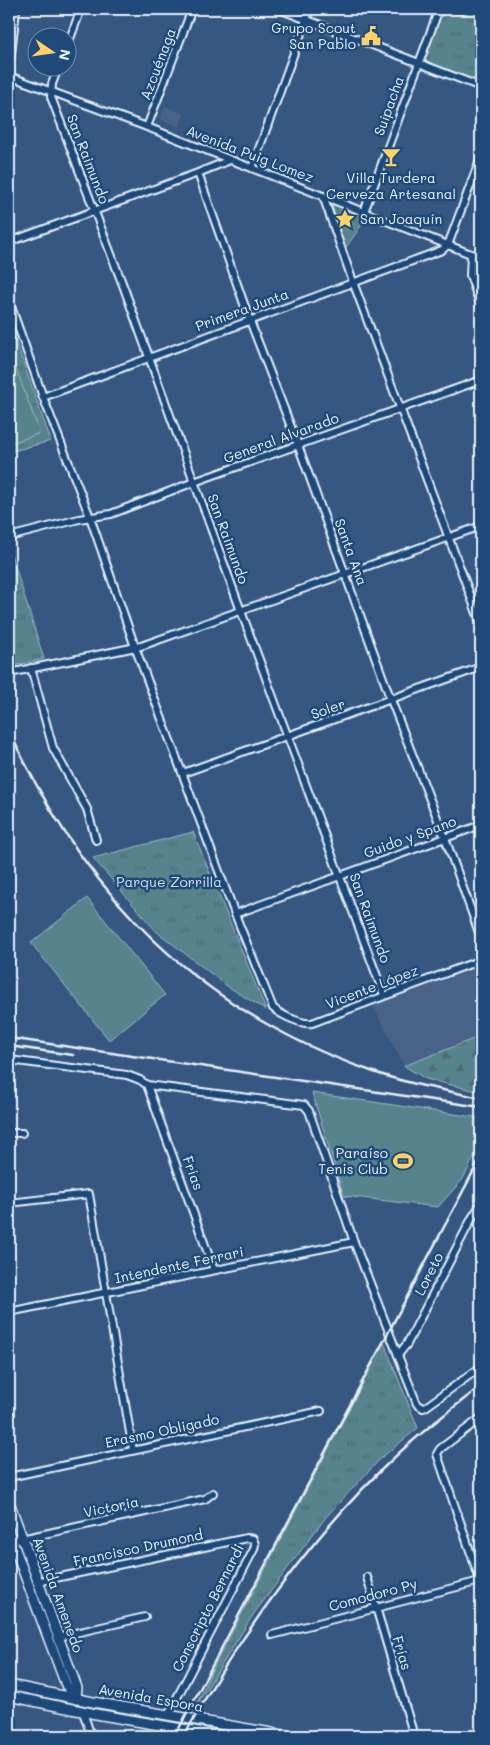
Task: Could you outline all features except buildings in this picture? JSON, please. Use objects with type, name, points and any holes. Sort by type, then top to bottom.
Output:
[{"type":"main road","name":"Avenida Amenedo","points":[[9,1502],[77,1688],[76,1698]]},
{"type":"main road","name":"Avenida Amenedo","points":[[10,1537],[66,1686],[76,1698],[83,1712]]},
{"type":"main road","name":"Avenida Espora","points":[[9,1685],[289,1736]]},
{"type":"main road","name":"Avenida Espora","points":[[9,1696],[83,1712],[222,1736]]},
{"type":"street","points":[[9,72],[16,9]]},
{"type":"street","points":[[74,28],[82,9]]},
{"type":"street","name":"Azcuénaga","points":[[147,127],[192,9]]},
{"type":"street","points":[[279,9],[481,87]]},
{"type":"street","points":[[252,168],[310,9]]},
{"type":"street","name":"Suipacha","points":[[364,212],[439,9]]},
{"type":"street","name":"Avenida Puig Lomez","points":[[9,76],[147,127],[481,258]]},
{"type":"street","points":[[51,91],[55,78]]},
{"type":"street","name":"San Raimundo","points":[[51,91],[51,97],[95,210],[384,995]]},
{"type":"street","points":[[448,245],[481,157]]},
{"type":"street","points":[[9,242],[230,160]]},
{"type":"street","name":"Santa Ana","points":[[198,173],[250,322],[298,445],[481,938]]},
{"type":"street","points":[[323,196],[353,282],[481,624]]},
{"type":"street","name":"Primera Junta","points":[[43,397],[442,250],[448,245]]},
{"type":"street","points":[[471,254],[470,275],[481,307]]},
{"type":"street","points":[[9,301],[235,914]]},
{"type":"street","name":"General Alvarado","points":[[9,537],[90,517],[111,514],[194,482],[481,380]]},
{"type":"street","points":[[9,673],[135,647],[481,526]]},
{"type":"street","name":"Soler","points":[[183,773],[481,667]]},
{"type":"street","points":[[31,668],[53,748],[87,810],[96,840]]},
{"type":"street","name":"Guido y Spano","points":[[235,914],[481,825]]},
{"type":"street","name":"Vicente López","points":[[235,914],[273,1008],[277,1012],[307,1024],[481,960]]},
{"type":"street","points":[[9,1060],[127,1075],[140,1080],[147,1086],[304,1106],[309,1111],[354,1242],[417,1404],[423,1408],[481,1366]]},
{"type":"street","name":"Frías","points":[[147,1086],[214,1270]]},
{"type":"street","points":[[9,1133],[22,1132]]},
{"type":"street","points":[[9,1203],[89,1194],[133,1450]]},
{"type":"street","name":"Loreto","points":[[398,1355],[407,1344],[481,1204]]},
{"type":"street","name":"Intendente Ferrari","points":[[9,1312],[354,1242]]},
{"type":"street","name":"Erasmo Obligado","points":[[9,1477],[321,1411]]},
{"type":"street","points":[[481,1418],[440,1449],[437,1454],[481,1582]]},
{"type":"street","name":"Victoria","points":[[10,1537],[23,1538],[204,1499],[213,1493]]},
{"type":"street","name":"Francisco Drumond","points":[[27,1584],[247,1538],[254,1539]]},
{"type":"street","name":"Conscripto Bernardi","points":[[168,1715],[254,1549],[254,1539]]},
{"type":"street","points":[[473,1560],[481,1558]]},
{"type":"street","name":"Frías","points":[[367,1577],[414,1736]]},
{"type":"street","name":"Comodoro Py","points":[[272,1635],[376,1607],[481,1582]]},
{"type":"street","points":[[58,1637],[146,1617]]},
{"type":"street","name":"Avenida Amenedo","points":[[83,1712],[91,1736]]},
{"type":"shaded area","points":[[165,106],[184,114],[179,127],[160,119]]},
{"type":"shaded area","points":[[481,966],[481,1036],[404,1066],[373,1006]]},
{"type":"green space","points":[[439,9],[481,9],[481,87],[419,62]]},
{"type":"green space","points":[[331,202],[367,217],[345,249]]},
{"type":"green space","points":[[9,322],[51,441],[9,452]]},
{"type":"green space","points":[[12,358],[40,433],[9,444],[9,359]]},
{"type":"green space","points":[[9,547],[44,659],[9,667]]},
{"type":"green space","name":"Parque Zorrilla","points":[[193,832],[266,1010],[227,986],[156,931],[93,858]]},
{"type":"green space","points":[[87,898],[165,995],[109,1040],[31,943]]},
{"type":"green space","points":[[481,1036],[481,1092],[426,1079],[404,1066]]},
{"type":"green space","name":"Paraíso Tenis Club","points":[[312,1093],[481,1118],[481,1143],[463,1179],[438,1207],[344,1196]]},
{"type":"green space","points":[[384,1343],[418,1428],[381,1458],[326,1517],[253,1615],[196,1706],[211,1672]]},
{"type":"railway","points":[[9,730],[39,790],[73,844],[111,895],[154,940],[201,980],[252,1016],[309,1046],[398,1080],[481,1098]]},
{"type":"railway","points":[[9,1038],[481,1107]]},
{"type":"railway","points":[[9,1046],[73,1055]]},
{"type":"railway","points":[[175,1736],[481,1157]]},
{"type":"railway","points":[[184,1736],[205,1699],[254,1623],[309,1550],[368,1483],[399,1453],[481,1386]]},
{"type":"place","name":"Grupo Scout San Pablo","points":[[371,36]]},
{"type":"place","name":"Villa Turdera Cerveza Artesanal","points":[[391,157]]},
{"type":"place","name":"San Joaquín","points":[[345,219]]},
{"type":"place","name":"Paraíso Tenis Club","points":[[403,1161]]}]
